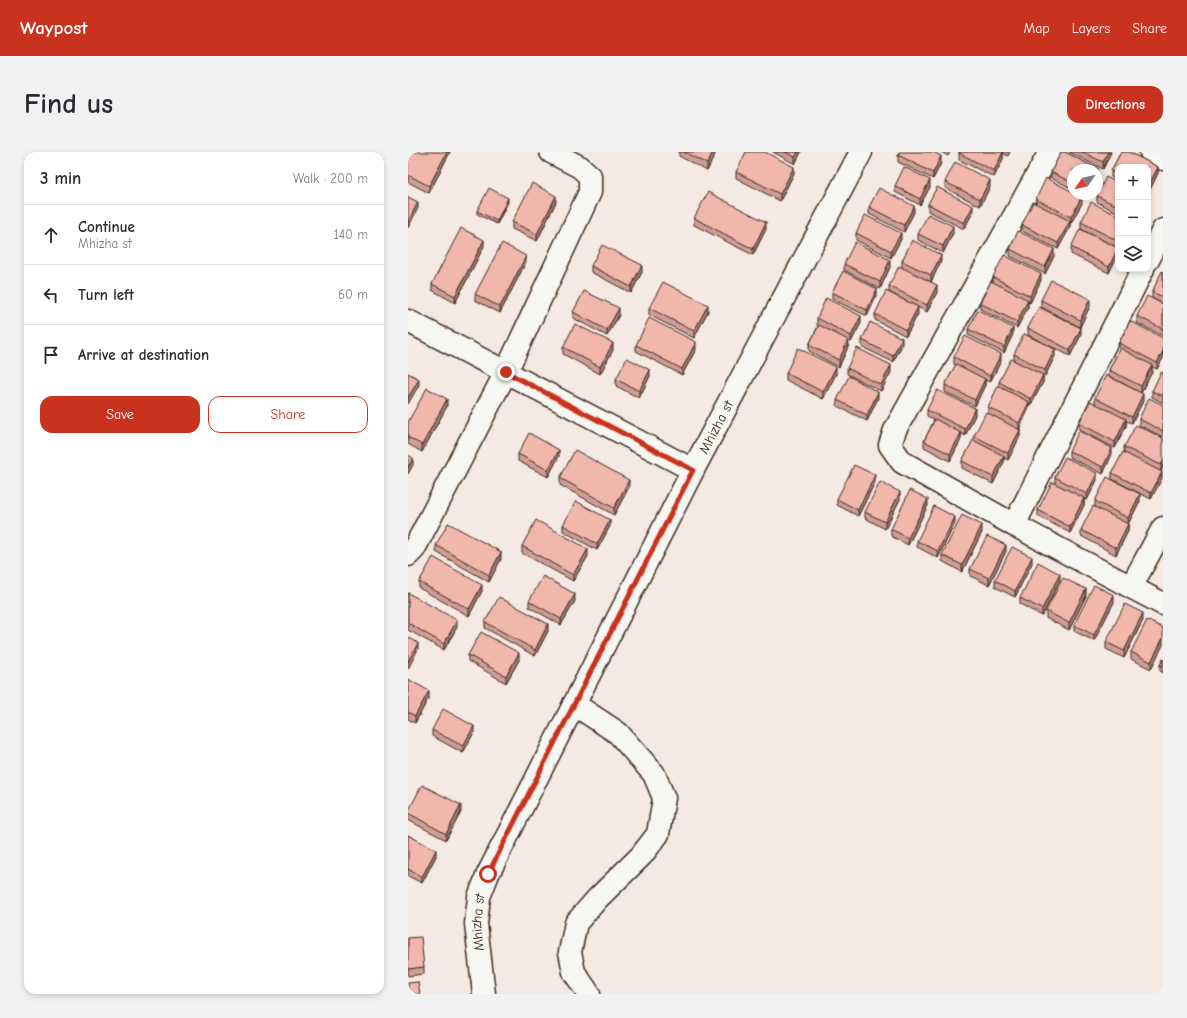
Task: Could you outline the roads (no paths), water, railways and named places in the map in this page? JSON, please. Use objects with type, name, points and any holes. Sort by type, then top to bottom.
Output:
[{"type":"street","points":[[408,555],[414,549],[506,372],[590,192],[590,176],[580,167],[551,152]]},
{"type":"street","name":"Mhizha st","points":[[484,994],[476,924],[479,897],[488,874],[693,470],[861,152]]},
{"type":"street","points":[[1050,152],[895,430],[890,446],[902,462],[1014,525],[1163,604]]},
{"type":"street","points":[[1151,152],[1163,159]]},
{"type":"street","points":[[1151,254],[1163,230]]},
{"type":"street","points":[[1014,525],[1141,272]]},
{"type":"street","points":[[408,321],[693,470]]},
{"type":"street","points":[[1131,587],[1163,528]]},
{"type":"street","points":[[574,704],[618,733],[654,774],[664,798],[658,834],[641,856],[598,898],[576,923],[570,952],[574,972],[590,994]]}]
